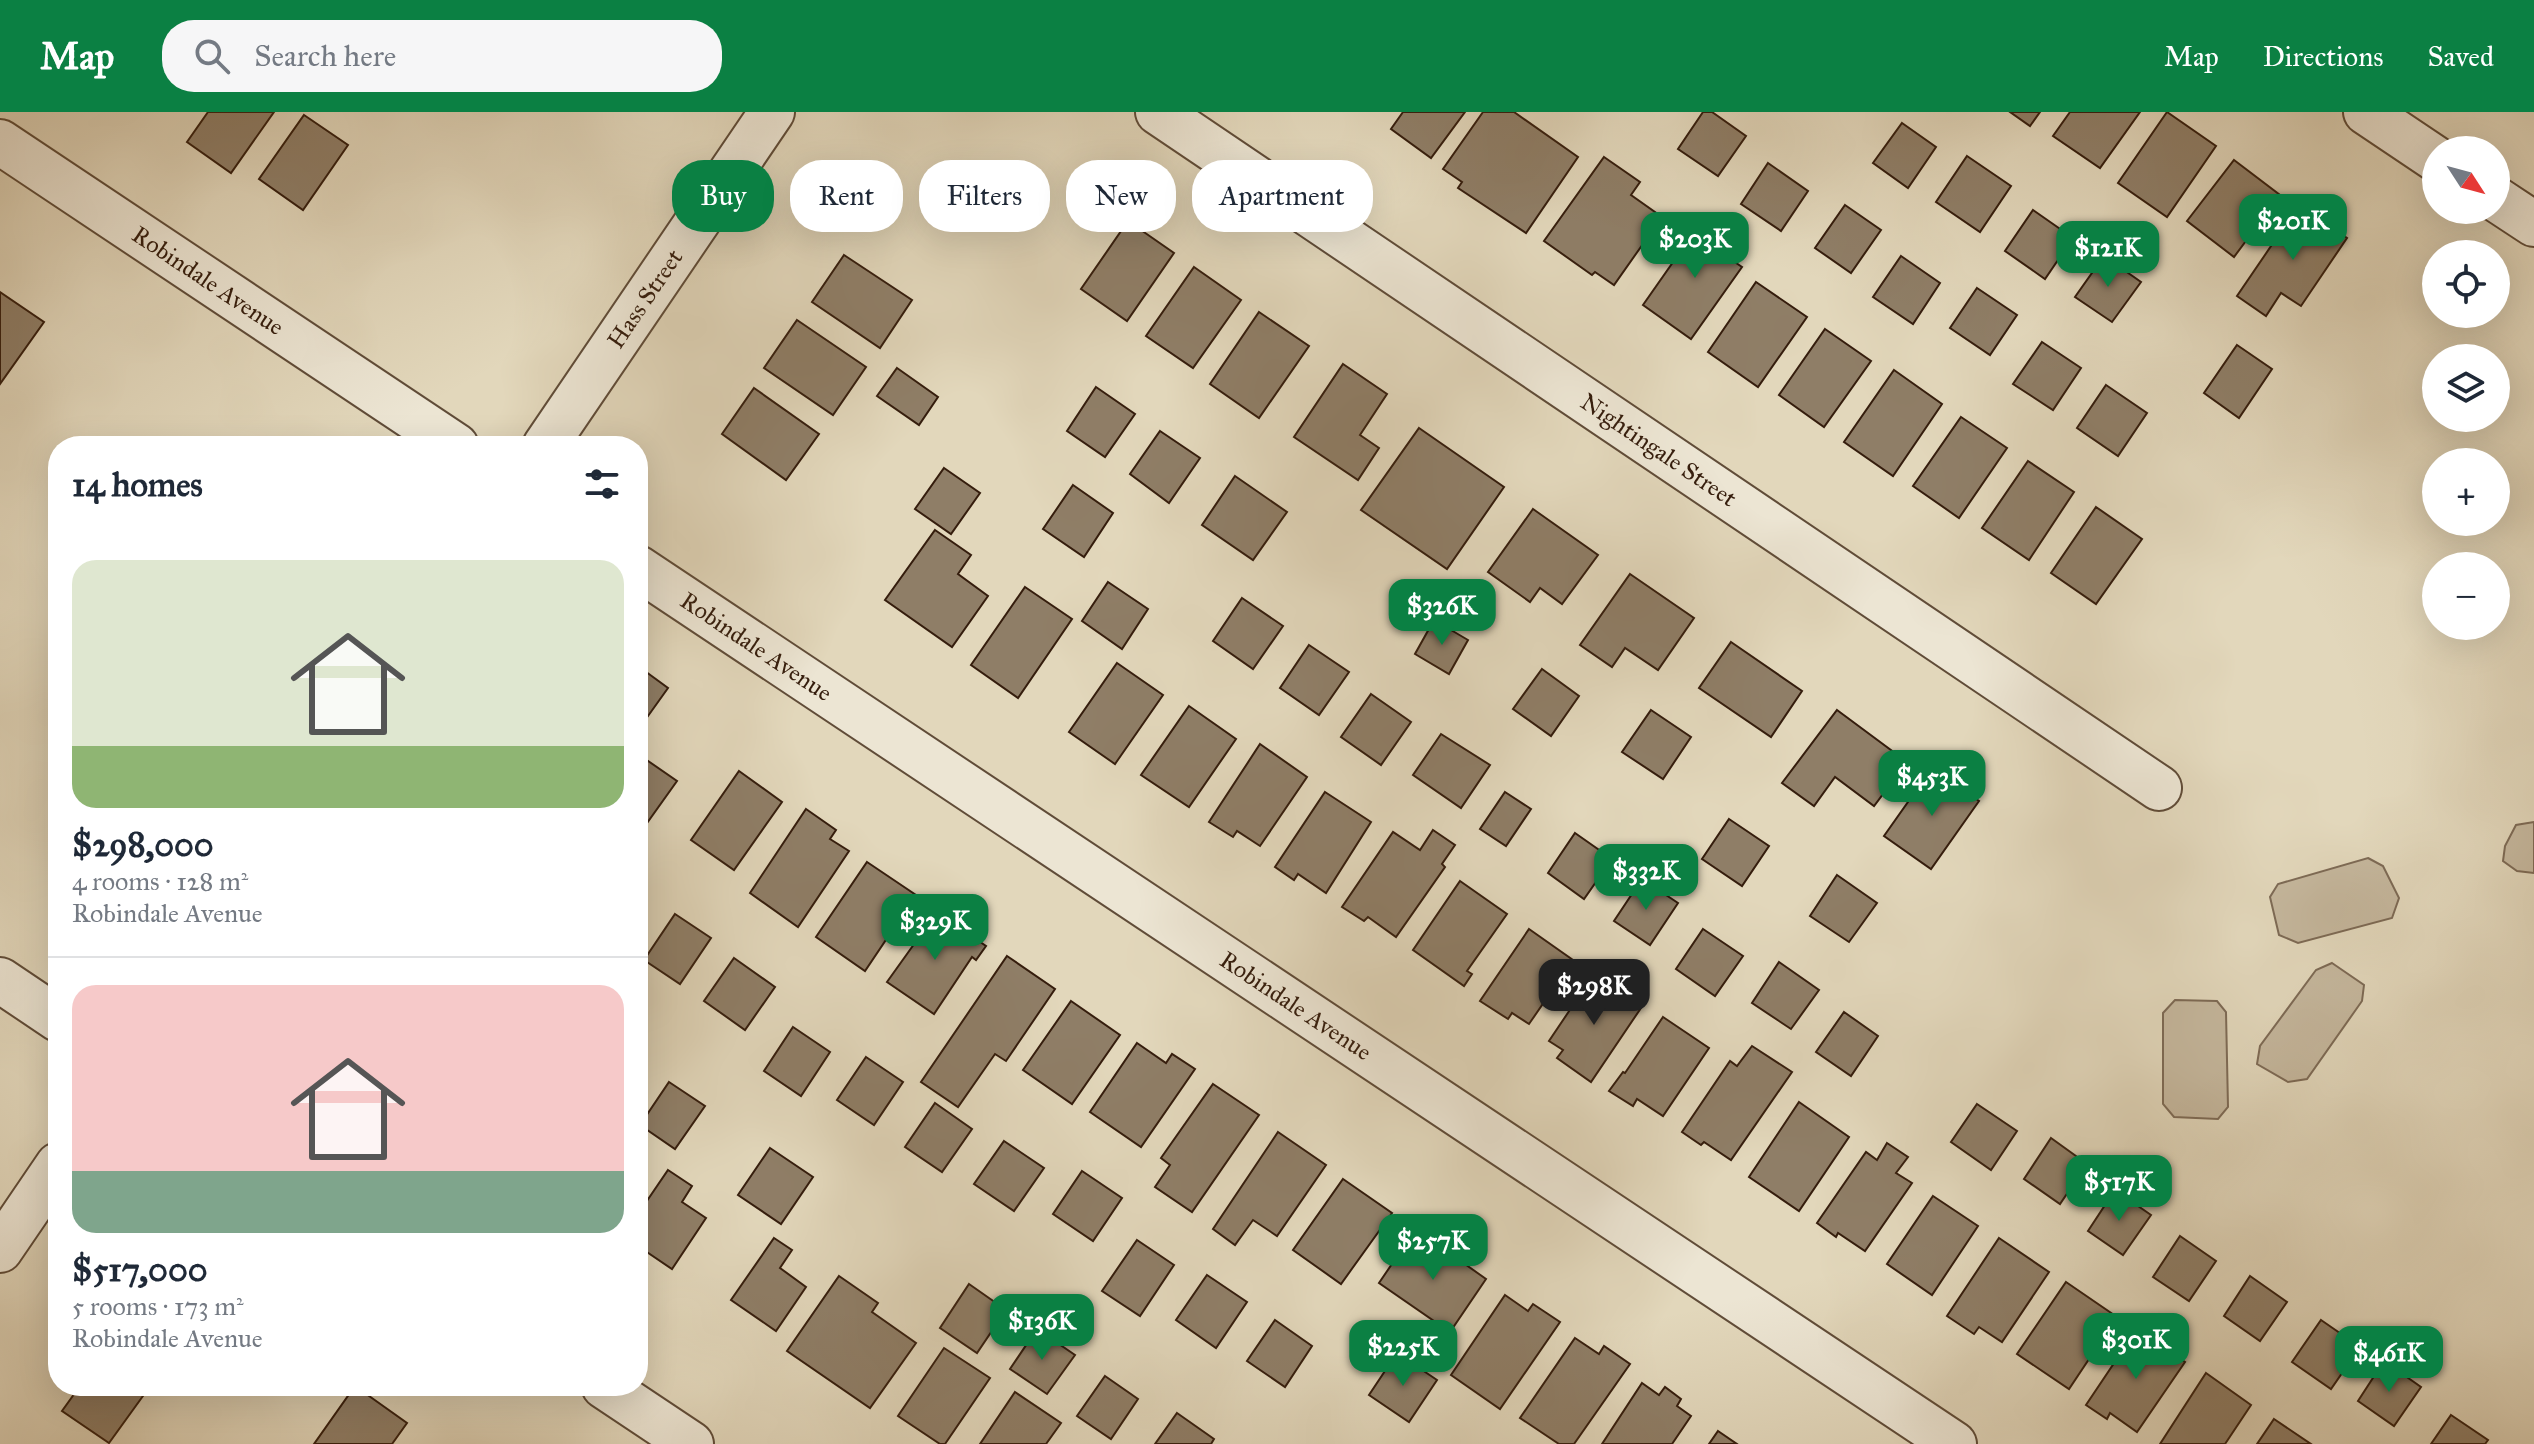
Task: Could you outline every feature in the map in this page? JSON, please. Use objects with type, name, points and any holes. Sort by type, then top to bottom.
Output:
[{"type":"street","name":"Hass Street","points":[[552,436],[772,112]]},
{"type":"street","name":"Nightingale Street","points":[[1158,112],[2159,788]]},
{"type":"street","points":[[2366,112],[2422,150]]},
{"type":"street","name":"Robindale Avenue","points":[[0,142],[441,436]]},
{"type":"street","points":[[2510,208],[2534,224]]},
{"type":"street","name":"Robindale Avenue","points":[[648,575],[1954,1444]]},
{"type":"street","points":[[0,980],[48,1012]]},
{"type":"street","points":[[0,1250],[48,1180]]},
{"type":"street","points":[[619,1396],[691,1444]]},
{"type":"shaded area","points":[[2534,822],[2534,873],[2517,871],[2503,861],[2505,846],[2516,825]]},
{"type":"shaded area","points":[[2368,858],[2383,866],[2399,898],[2392,918],[2298,943],[2279,935],[2270,897],[2278,884]]},
{"type":"shaded area","points":[[2332,963],[2364,985],[2362,1001],[2307,1079],[2288,1082],[2257,1064],[2260,1046],[2316,970]]},
{"type":"shaded area","points":[[2175,1000],[2217,1001],[2226,1012],[2228,1107],[2218,1119],[2174,1117],[2163,1104],[2163,1013]]},
{"type":"building","points":[[208,112],[274,112],[231,173],[187,142]]},
{"type":"building","points":[[1403,112],[1465,112],[1431,158],[1391,129]]},
{"type":"building","points":[[1483,112],[1514,112],[1578,157],[1526,233],[1458,188],[1462,182],[1443,169]]},
{"type":"building","points":[[1703,112],[1712,112],[1746,136],[1718,176],[1678,149]]},
{"type":"building","points":[[2010,112],[2040,112],[2030,126]]},
{"type":"building","points":[[2070,112],[2140,112],[2100,168],[2053,136]]},
{"type":"building","points":[[2167,112],[2216,146],[2167,217],[2118,183]]},
{"type":"building","points":[[304,115],[348,145],[303,210],[259,179]]},
{"type":"building","points":[[1902,123],[1936,147],[1908,188],[1873,163]]},
{"type":"building","points":[[1967,156],[2011,186],[1980,232],[1936,202]]},
{"type":"building","points":[[1604,157],[1640,182],[1631,195],[1662,217],[1614,285],[1595,272],[1592,275],[1544,241]]},
{"type":"building","points":[[2234,160],[2280,195],[2234,257],[2187,221]]},
{"type":"building","points":[[1768,163],[1808,191],[1781,231],[1741,204]]},
{"type":"building","points":[[1845,205],[1881,230],[1851,273],[1815,248]]},
{"type":"building","points":[[2299,205],[2347,238],[2301,306],[2281,293],[2266,316],[2237,296]]},
{"type":"building","points":[[2033,210],[2073,238],[2045,279],[2005,251]]},
{"type":"building","points":[[1706,215],[1732,233],[1720,252],[1742,267],[1691,339],[1643,305]]},
{"type":"building","points":[[1120,232],[1144,232],[1174,253],[1127,321],[1081,289]]},
{"type":"building","points":[[844,255],[912,300],[880,348],[812,302]]},
{"type":"building","points":[[1901,256],[1940,283],[1913,324],[1873,297]]},
{"type":"building","points":[[2104,256],[2141,282],[2112,322],[2075,297]]},
{"type":"building","points":[[1194,267],[1241,300],[1193,368],[1146,336]]},
{"type":"building","points":[[1756,282],[1807,317],[1758,387],[1708,352]]},
{"type":"building","points":[[1977,288],[2017,315],[1990,355],[1950,328]]},
{"type":"building","points":[[0,292],[44,322],[0,384]]},
{"type":"building","points":[[1259,312],[1309,346],[1259,418],[1210,384]]},
{"type":"building","points":[[797,320],[866,367],[833,415],[764,368]]},
{"type":"building","points":[[1825,329],[1871,361],[1824,427],[1779,395]]},
{"type":"building","points":[[2042,342],[2081,368],[2053,410],[2013,384]]},
{"type":"building","points":[[2237,345],[2272,369],[2239,418],[2204,393]]},
{"type":"building","points":[[1343,364],[1387,394],[1360,435],[1379,448],[1358,480],[1294,437]]},
{"type":"building","points":[[897,368],[938,397],[919,425],[877,396]]},
{"type":"building","points":[[1894,370],[1942,404],[1893,476],[1844,442]]},
{"type":"building","points":[[2106,385],[2147,413],[2118,456],[2077,428]]},
{"type":"building","points":[[1096,387],[1135,414],[1105,457],[1067,431]]},
{"type":"building","points":[[754,388],[819,434],[786,480],[722,434]]},
{"type":"building","points":[[1961,417],[2007,448],[1959,518],[1913,486]]},
{"type":"building","points":[[1419,428],[1504,487],[1447,569],[1361,510]]},
{"type":"building","points":[[1160,431],[1200,458],[1169,503],[1130,474]]},
{"type":"building","points":[[2028,461],[2074,492],[2029,560],[1982,528]]},
{"type":"building","points":[[944,468],[980,493],[951,534],[915,509]]},
{"type":"building","points":[[1235,476],[1287,512],[1253,560],[1202,525]]},
{"type":"building","points":[[1073,485],[1113,513],[1084,557],[1043,529]]},
{"type":"building","points":[[2096,507],[2142,539],[2096,604],[2051,573]]},
{"type":"building","points":[[1533,509],[1598,555],[1562,604],[1540,588],[1530,602],[1488,572]]},
{"type":"building","points":[[935,530],[971,555],[958,574],[988,596],[952,647],[885,600]]},
{"type":"building","points":[[1630,574],[1694,618],[1658,670],[1625,648],[1612,667],[1580,645]]},
{"type":"building","points":[[1108,582],[1148,609],[1122,649],[1082,621]]},
{"type":"building","points":[[1025,587],[1072,619],[1018,698],[971,665]]},
{"type":"building","points":[[1242,598],[1283,626],[1253,669],[1213,641]]},
{"type":"building","points":[[1434,620],[1468,640],[1449,674],[1415,654]]},
{"type":"building","points":[[1731,642],[1802,691],[1771,737],[1699,688]]},
{"type":"building","points":[[1309,645],[1349,672],[1319,715],[1280,688]]},
{"type":"building","points":[[1117,663],[1163,695],[1115,764],[1069,732]]},
{"type":"building","points":[[1542,669],[1579,696],[1551,736],[1513,709]]},
{"type":"building","points":[[648,673],[668,688],[648,716]]},
{"type":"building","points":[[1371,694],[1411,722],[1381,765],[1341,737]]},
{"type":"building","points":[[1189,706],[1236,739],[1189,807],[1141,775]]},
{"type":"building","points":[[1651,710],[1691,737],[1663,779],[1622,752]]},
{"type":"building","points":[[1837,710],[1907,762],[1874,806],[1835,777],[1814,806],[1782,783]]},
{"type":"building","points":[[1441,734],[1490,765],[1461,808],[1413,775]]},
{"type":"building","points":[[1260,744],[1307,777],[1260,846],[1237,831],[1233,837],[1209,822]]},
{"type":"building","points":[[648,761],[677,781],[648,822]]},
{"type":"building","points":[[1932,768],[1979,801],[1931,869],[1884,836]]},
{"type":"building","points":[[739,771],[782,802],[734,870],[691,840]]},
{"type":"building","points":[[1325,792],[1371,822],[1326,893],[1298,874],[1294,880],[1275,867]]},
{"type":"building","points":[[1505,792],[1531,809],[1506,846],[1480,829]]},
{"type":"building","points":[[806,809],[836,830],[830,839],[849,851],[798,927],[750,893]]},
{"type":"building","points":[[1729,819],[1769,846],[1742,886],[1702,859]]},
{"type":"building","points":[[1433,830],[1455,845],[1442,864],[1445,867],[1396,937],[1368,917],[1364,921],[1342,907],[1393,832],[1420,850]]},
{"type":"building","points":[[1575,833],[1612,859],[1584,899],[1548,873]]},
{"type":"building","points":[[867,862],[916,895],[865,971],[816,937]]},
{"type":"building","points":[[1837,875],[1877,903],[1849,942],[1810,916]]},
{"type":"building","points":[[1642,879],[1678,903],[1650,945],[1614,921]]},
{"type":"building","points":[[1460,881],[1507,914],[1467,971],[1472,974],[1464,986],[1413,950]]},
{"type":"building","points":[[932,909],[986,946],[976,960],[972,957],[934,1014],[887,982],[927,926],[923,923]]},
{"type":"building","points":[[675,914],[711,938],[680,984],[648,963],[648,954]]},
{"type":"building","points":[[1529,929],[1573,960],[1529,1024],[1512,1013],[1508,1019],[1480,1001]]},
{"type":"building","points":[[1703,929],[1743,956],[1715,996],[1676,969]]},
{"type":"building","points":[[1007,956],[1055,989],[1006,1061],[995,1054],[958,1107],[921,1082]]},
{"type":"building","points":[[734,958],[775,987],[745,1030],[704,1001]]},
{"type":"building","points":[[1779,962],[1819,990],[1791,1029],[1752,1003]]},
{"type":"building","points":[[1594,974],[1643,1005],[1591,1082],[1557,1058],[1563,1050],[1549,1041]]},
{"type":"building","points":[[1071,1001],[1120,1035],[1072,1104],[1023,1070]]},
{"type":"building","points":[[1844,1012],[1878,1036],[1851,1076],[1816,1052]]},
{"type":"building","points":[[1663,1017],[1709,1048],[1663,1116],[1637,1099],[1633,1106],[1609,1091]]},
{"type":"building","points":[[793,1027],[830,1052],[801,1096],[764,1071]]},
{"type":"building","points":[[1137,1043],[1166,1063],[1172,1054],[1195,1069],[1141,1147],[1090,1112]]},
{"type":"building","points":[[1752,1046],[1792,1072],[1731,1160],[1682,1132],[1730,1061],[1737,1066]]},
{"type":"building","points":[[866,1057],[903,1082],[874,1125],[837,1100]]},
{"type":"building","points":[[669,1082],[705,1106],[675,1149],[648,1130],[648,1113]]},
{"type":"building","points":[[1213,1084],[1259,1115],[1192,1212],[1155,1187],[1170,1165],[1161,1158]]},
{"type":"building","points":[[1799,1102],[1849,1137],[1799,1211],[1749,1177]]},
{"type":"building","points":[[935,1103],[972,1129],[942,1172],[905,1147]]},
{"type":"building","points":[[1977,1104],[2017,1131],[1991,1170],[1951,1142]]},
{"type":"building","points":[[1278,1132],[1326,1165],[1277,1236],[1253,1220],[1235,1245],[1213,1229]]},
{"type":"building","points":[[2051,1138],[2087,1164],[2060,1204],[2024,1179]]},
{"type":"building","points":[[1004,1141],[1044,1168],[1014,1211],[974,1184]]},
{"type":"building","points":[[1887,1143],[1908,1157],[1896,1173],[1912,1183],[1865,1251],[1838,1233],[1836,1237],[1817,1223],[1866,1152],[1877,1160]]},
{"type":"building","points":[[770,1148],[813,1177],[781,1224],[738,1195]]},
{"type":"building","points":[[668,1170],[692,1186],[682,1202],[706,1218],[672,1269],[648,1253],[648,1199]]},
{"type":"building","points":[[1082,1171],[1122,1198],[1093,1241],[1053,1214]]},
{"type":"building","points":[[1343,1179],[1392,1213],[1341,1284],[1293,1250]]},
{"type":"building","points":[[2115,1190],[2151,1215],[2123,1255],[2088,1231]]},
{"type":"building","points":[[1933,1196],[1978,1226],[1932,1295],[1887,1264]]},
{"type":"building","points":[[1413,1233],[1445,1255],[1448,1252],[1486,1279],[1450,1332],[1379,1283]]},
{"type":"building","points":[[2180,1236],[2216,1261],[2189,1301],[2153,1277]]},
{"type":"building","points":[[774,1238],[792,1250],[780,1268],[806,1287],[776,1331],[731,1300]]},
{"type":"building","points":[[1999,1238],[2049,1272],[2002,1342],[1979,1327],[1974,1334],[1947,1316]]},
{"type":"building","points":[[1137,1240],[1174,1265],[1140,1316],[1102,1291]]},
{"type":"building","points":[[1207,1275],[1247,1302],[1216,1348],[1176,1320]]},
{"type":"building","points":[[839,1276],[878,1303],[872,1312],[916,1343],[870,1408],[787,1351]]},
{"type":"building","points":[[2250,1276],[2287,1302],[2260,1341],[2224,1316]]},
{"type":"building","points":[[2066,1282],[2117,1317],[2069,1389],[2017,1354]]},
{"type":"building","points":[[969,1284],[1006,1310],[977,1353],[940,1328]]},
{"type":"building","points":[[1505,1295],[1528,1311],[1533,1304],[1560,1322],[1500,1409],[1451,1375]]},
{"type":"building","points":[[1275,1320],[1312,1346],[1285,1387],[1247,1361]]},
{"type":"building","points":[[2321,1320],[2360,1347],[2331,1389],[2292,1362]]},
{"type":"building","points":[[1037,1329],[1075,1355],[1047,1394],[1010,1369]]},
{"type":"building","points":[[2137,1329],[2185,1362],[2137,1432],[2110,1413],[2107,1419],[2086,1405]]},
{"type":"building","points":[[1575,1338],[1599,1354],[1604,1346],[1630,1364],[1574,1444],[1559,1444],[1520,1418]]},
{"type":"building","points":[[944,1348],[990,1378],[945,1444],[940,1444],[898,1416]]},
{"type":"building","points":[[1397,1353],[1437,1380],[1409,1422],[1369,1395]]},
{"type":"building","points":[[2384,1361],[2421,1387],[2394,1426],[2358,1401]]},
{"type":"building","points":[[2206,1373],[2251,1405],[2225,1444],[2160,1444]]},
{"type":"building","points":[[1105,1376],[1138,1399],[1111,1439],[1077,1416]]},
{"type":"building","points":[[1642,1383],[1659,1395],[1665,1387],[1681,1399],[1677,1406],[1691,1416],[1672,1444],[1602,1444]]},
{"type":"building","points":[[1015,1392],[1061,1423],[1046,1444],[980,1444]]},
{"type":"building","points":[[73,1396],[143,1396],[109,1443],[62,1411]]},
{"type":"building","points":[[348,1396],[369,1396],[407,1423],[392,1444],[314,1444]]},
{"type":"building","points":[[1177,1413],[1214,1439],[1211,1444],[1155,1444]]},
{"type":"building","points":[[2451,1415],[2488,1440],[2485,1444],[2431,1444]]},
{"type":"building","points":[[2274,1419],[2311,1444],[2257,1444]]},
{"type":"building","points":[[1718,1431],[1737,1444],[1709,1444]]}]
